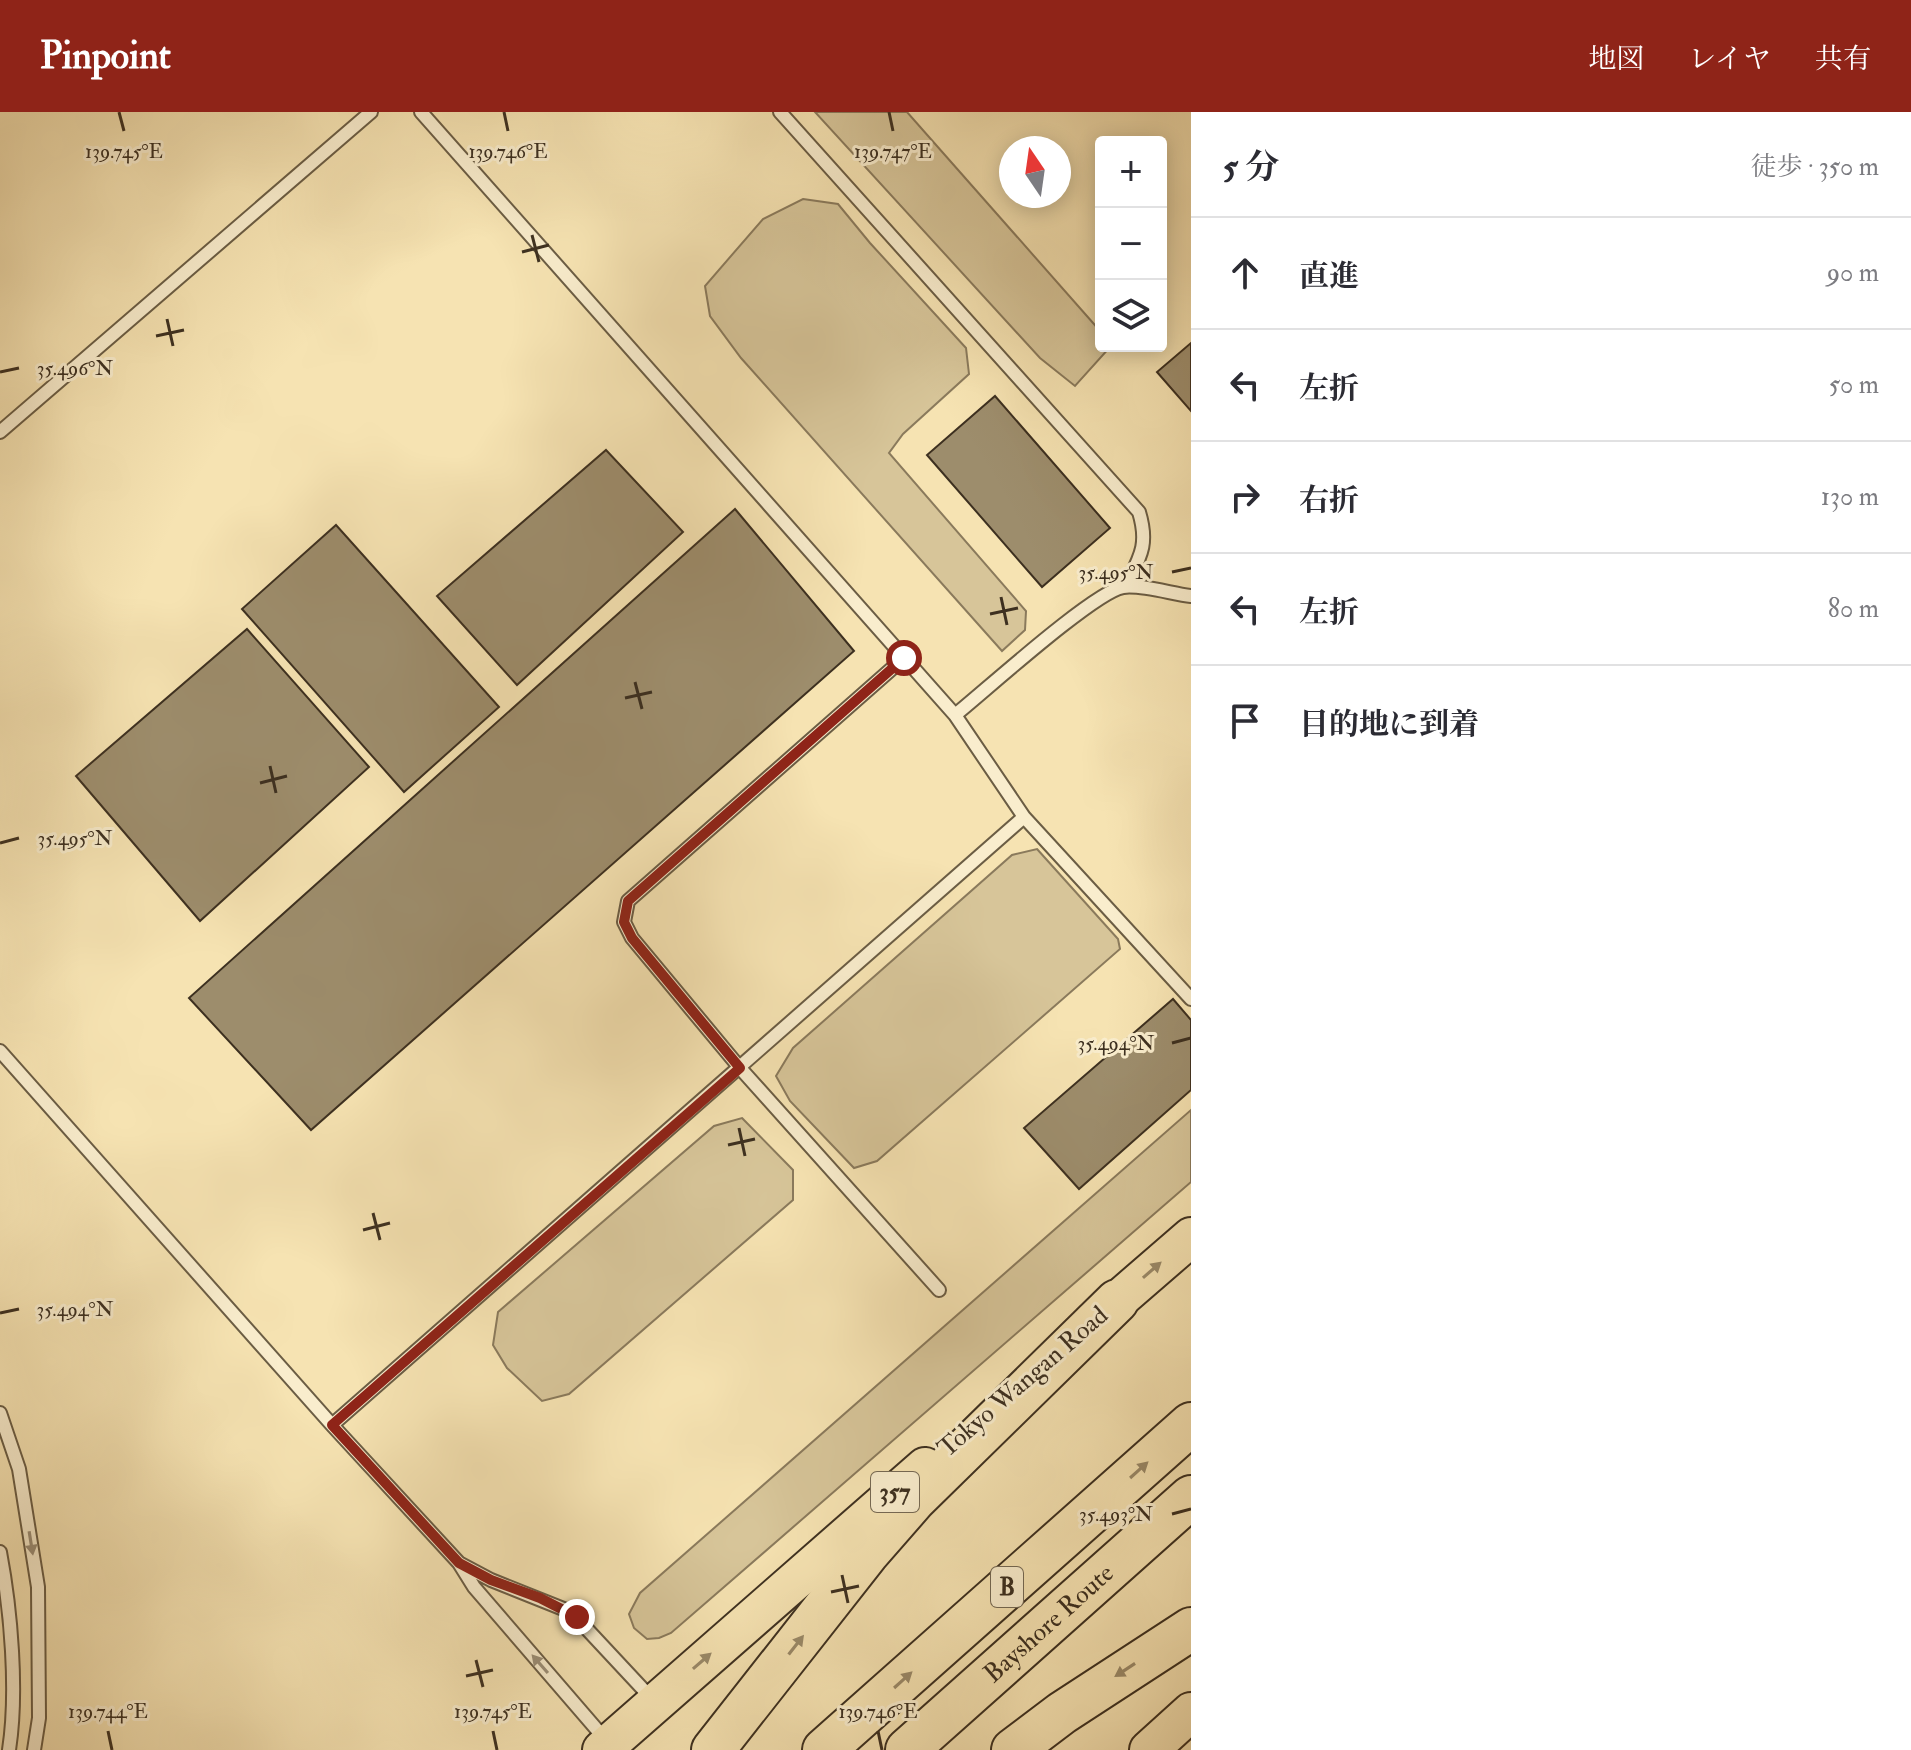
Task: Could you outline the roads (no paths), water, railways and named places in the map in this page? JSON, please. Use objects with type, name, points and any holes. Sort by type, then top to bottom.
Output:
[{"type":"highway","name":"Tokyo Wangan Road","points":[[606,1747],[1191,1237]]},
{"type":"highway","points":[[713,1750],[867,1554],[915,1499],[1117,1301]]},
{"type":"highway","name":"Bayshore Route","points":[[824,1750],[1191,1424]]},
{"type":"highway","name":"Bayshore Route","points":[[907,1750],[1191,1497]]},
{"type":"highway","points":[[1013,1750],[1073,1705],[1191,1629]]},
{"type":"highway","points":[[1149,1750],[1191,1712]]},
{"type":"lane","points":[[0,432],[371,112]]},
{"type":"lane","points":[[421,112],[955,715],[1024,817],[1191,999]]},
{"type":"lane","points":[[780,112],[1139,512],[1144,530],[1144,548],[1126,586]]},
{"type":"lane","points":[[955,715],[1086,608],[1113,590],[1126,586],[1191,596]]},
{"type":"lane","points":[[904,658],[628,901],[624,922],[632,938],[740,1068],[939,1290]]},
{"type":"lane","points":[[332,1425],[1024,817]]},
{"type":"lane","points":[[0,1051],[332,1425],[459,1563],[474,1587],[606,1747]]},
{"type":"lane","points":[[0,1413],[19,1469],[38,1587],[39,1718],[34,1750]]},
{"type":"lane","points":[[0,1552],[8,1595],[13,1724],[9,1750]]},
{"type":"lane","points":[[459,1563],[491,1580],[571,1612],[656,1702]]}]
